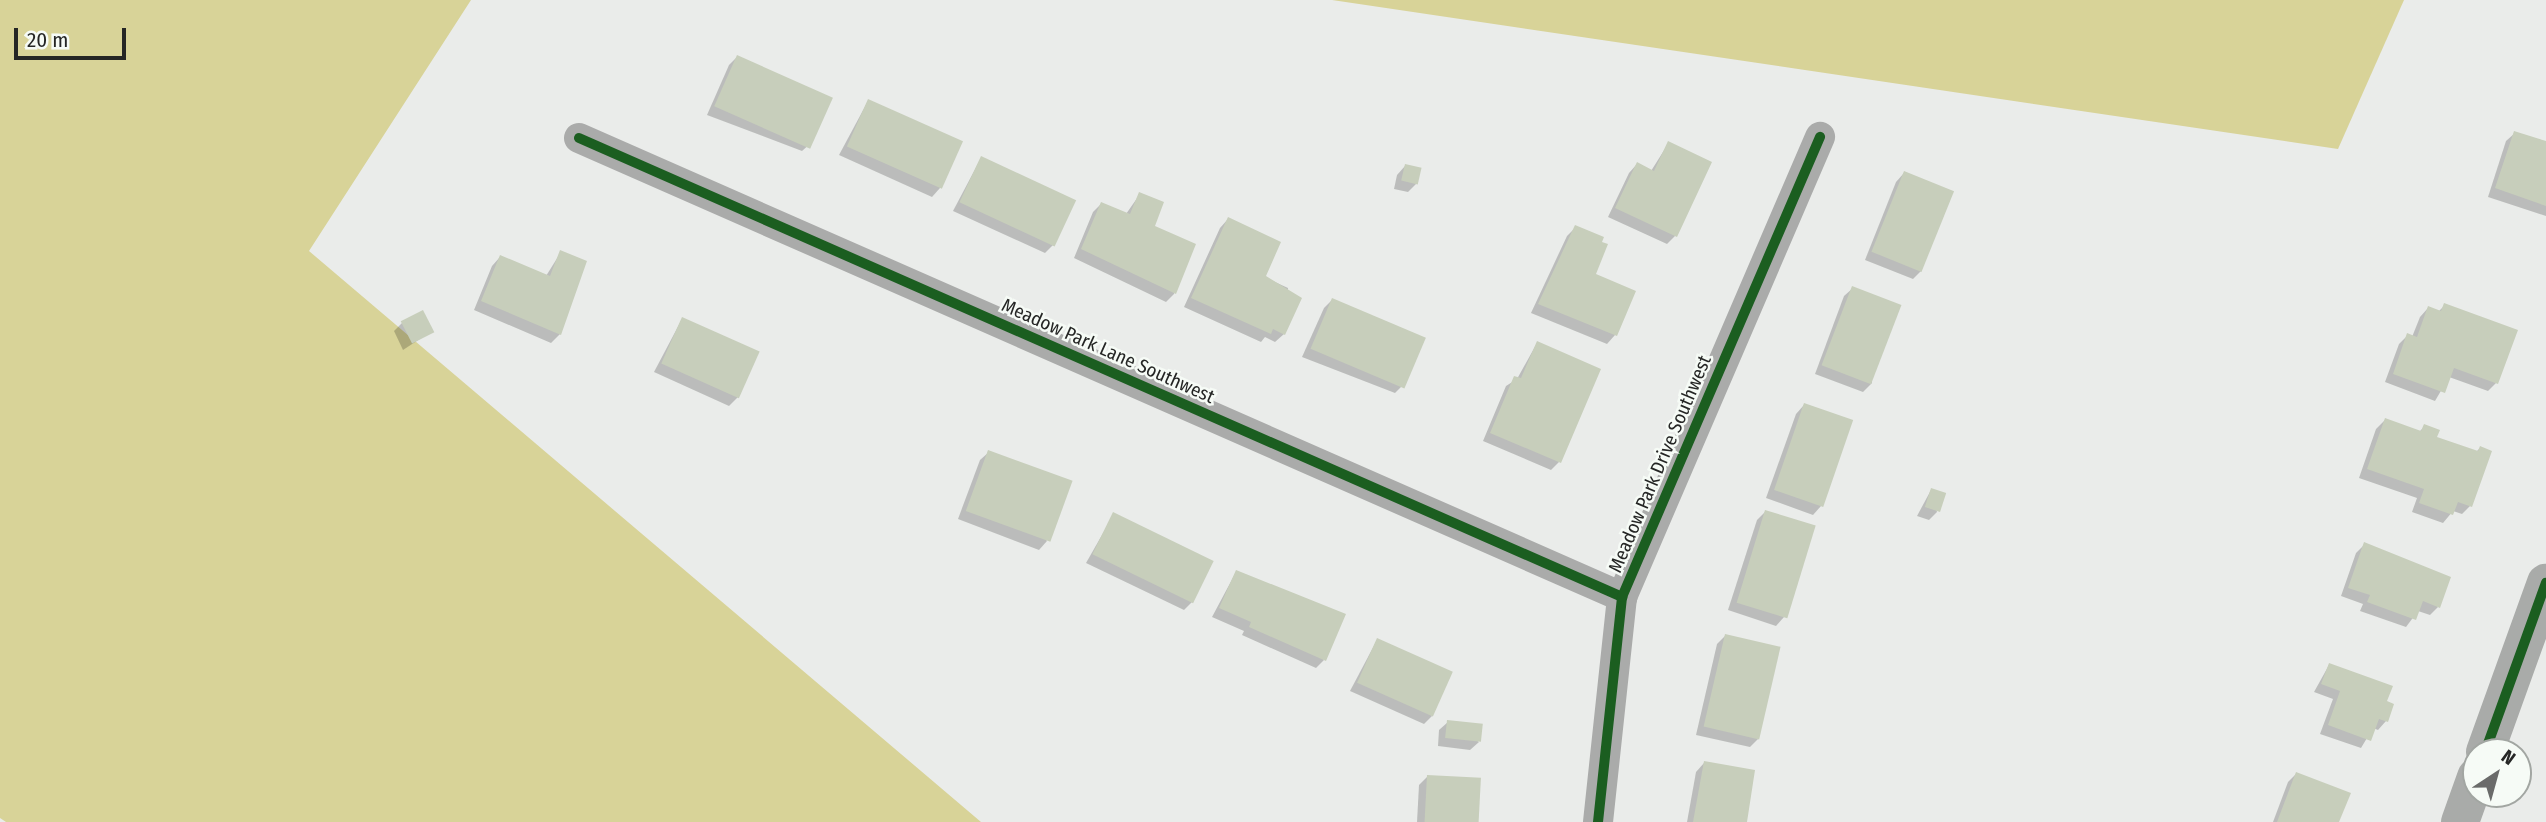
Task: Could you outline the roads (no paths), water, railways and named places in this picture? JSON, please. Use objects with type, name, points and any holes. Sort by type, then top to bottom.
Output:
[{"type":"street","name":"Meadow Park Drive Southwest","points":[[1598,822],[1622,597],[1820,137]]},
{"type":"street","name":"Meadow Park Lane Southwest","points":[[579,138],[1622,597]]},
{"type":"street","points":[[2490,738],[2546,583]]}]
